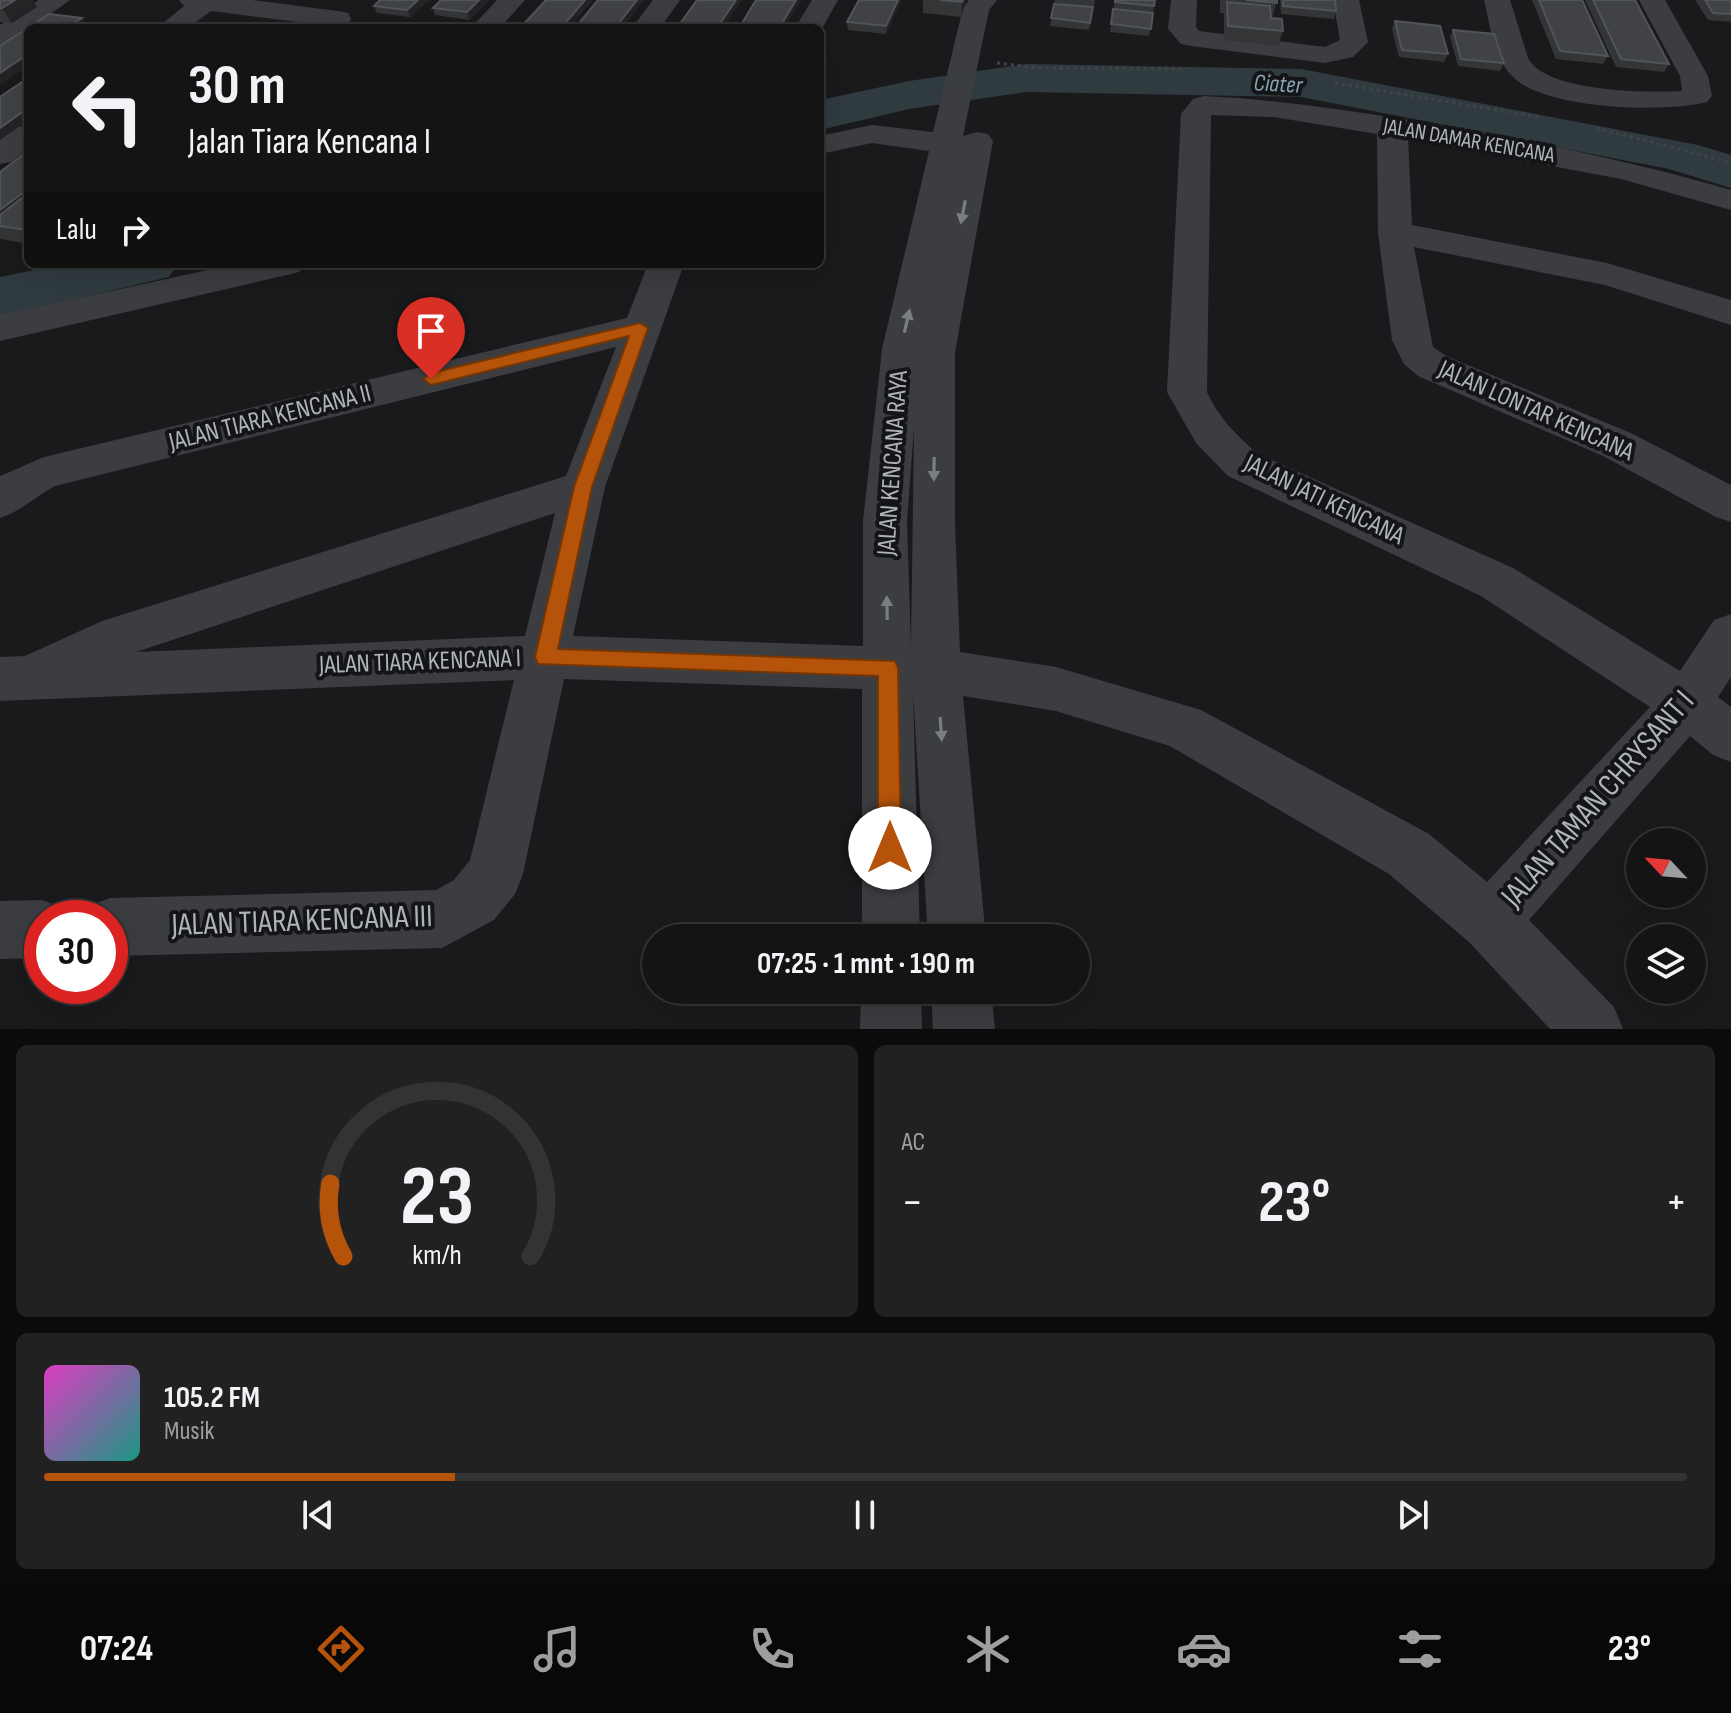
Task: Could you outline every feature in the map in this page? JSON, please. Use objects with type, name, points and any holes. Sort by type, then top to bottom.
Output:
[{"type":"street","points":[[0,37],[57,0]]},
{"type":"street","points":[[176,24],[202,1],[333,24],[360,0]]},
{"type":"street","points":[[489,24],[512,0]]},
{"type":"street","points":[[649,24],[667,0]]},
{"type":"street","points":[[811,24],[825,0]]},
{"type":"street","name":"JALAN KENCANA RAYA","points":[[984,0],[976,8],[987,56]]},
{"type":"street","name":"JALAN KENCANA RAYA","points":[[892,924],[912,669],[933,524],[936,352],[969,120],[1002,9],[999,0]]},
{"type":"street","points":[[1184,0],[1182,29],[1191,38],[1210,43],[1325,55],[1343,51],[1354,42],[1346,0]]},
{"type":"street","points":[[1497,0],[1519,69],[1538,83],[1575,92],[1684,102],[1697,96],[1694,76],[1652,0]]},
{"type":"street","name":"JALAN DAMAR KENCANA","points":[[1204,105],[1274,108],[1468,139],[1626,170],[1731,200]]},
{"type":"street","name":"JALAN JATI KENCANA","points":[[1204,105],[1196,114],[1187,392],[1195,413],[1209,430],[1243,465],[1497,582],[1687,703],[1731,738]]},
{"type":"street","points":[[824,144],[969,120]]},
{"type":"street","name":"JALAN LONTAR KENCANA","points":[[1392,128],[1395,233],[1411,340],[1418,355],[1432,366],[1618,445],[1731,505]]},
{"type":"street","points":[[0,155],[24,137]]},
{"type":"street","points":[[1395,233],[1576,266],[1696,299],[1731,313]]},
{"type":"street","points":[[0,328],[269,268]]},
{"type":"street","name":"JALAN TIARA KENCANA III","points":[[128,927],[442,919],[474,900],[495,874],[583,487],[664,268]]},
{"type":"street","name":"JALAN TIARA KENCANA II","points":[[0,501],[11,490],[44,473],[640,328]]},
{"type":"street","points":[[13,678],[102,642],[583,487]]},
{"type":"street","name":"JALAN TAMAN CHRYSANT I","points":[[1490,921],[1687,703],[1731,635]]},
{"type":"street","name":"JALAN TIARA KENCANA I","points":[[13,678],[546,657],[912,669],[1056,689],[1183,727],[1409,854],[1490,921],[1592,1029]]},
{"type":"street","name":"JALAN KENCANA RAYA","points":[[912,669],[955,924]]},
{"type":"street","points":[[0,930],[24,929]]},
{"type":"street","points":[[891,1004],[891,1029]]},
{"type":"street","points":[[962,1004],[964,1029]]},
{"type":"building","points":[[0,0],[15,0],[0,8]]},
{"type":"building","points":[[380,0],[418,0],[407,10],[374,6]]},
{"type":"building","points":[[441,0],[479,0],[467,12],[433,8]]},
{"type":"building","points":[[546,0],[585,0],[564,24],[524,24]]},
{"type":"building","points":[[598,0],[637,0],[618,24],[578,24]]},
{"type":"building","points":[[697,0],[736,0],[720,24],[680,24]]},
{"type":"building","points":[[756,0],[796,0],[781,24],[741,24]]},
{"type":"building","points":[[859,0],[898,0],[886,26],[847,22]]},
{"type":"building","points":[[1115,0],[1155,0],[1154,6]]},
{"type":"building","points":[[1246,0],[1277,0],[1277,3]]},
{"type":"building","points":[[1283,0],[1335,0],[1336,11],[1283,6]]},
{"type":"building","points":[[1539,0],[1582,0],[1608,56],[1560,51]]},
{"type":"building","points":[[1593,0],[1635,0],[1669,64],[1621,59]]},
{"type":"building","points":[[1705,0],[1731,0],[1731,14],[1713,13]]},
{"type":"building","points":[[1227,2],[1270,6],[1271,18],[1282,19],[1283,31],[1228,26]]},
{"type":"building","points":[[1054,4],[1093,7],[1090,23],[1051,18]]},
{"type":"building","points":[[1113,9],[1153,13],[1151,29],[1111,24]]},
{"type":"building","points":[[49,14],[82,18],[73,24],[34,24]]},
{"type":"building","points":[[1395,21],[1440,26],[1448,54],[1402,50]]},
{"type":"building","points":[[24,30],[24,57],[0,73],[0,46]]},
{"type":"building","points":[[1453,30],[1494,34],[1504,63],[1461,59]]},
{"type":"building","points":[[24,81],[24,111],[0,128],[0,97]]},
{"type":"building","points":[[24,154],[24,192],[0,210],[0,172]]},
{"type":"building","points":[[24,196],[24,229],[0,226],[0,215]]},
{"type":"waterway","name":"Ciater","points":[[824,114],[909,95],[1027,78],[1301,83],[1680,156],[1731,172]]},
{"type":"waterway","name":"Ciater","points":[[0,297],[131,268]]},
{"type":"route","points":[[431,379],[640,328],[583,487],[546,657],[888,668],[890,848]]}]
